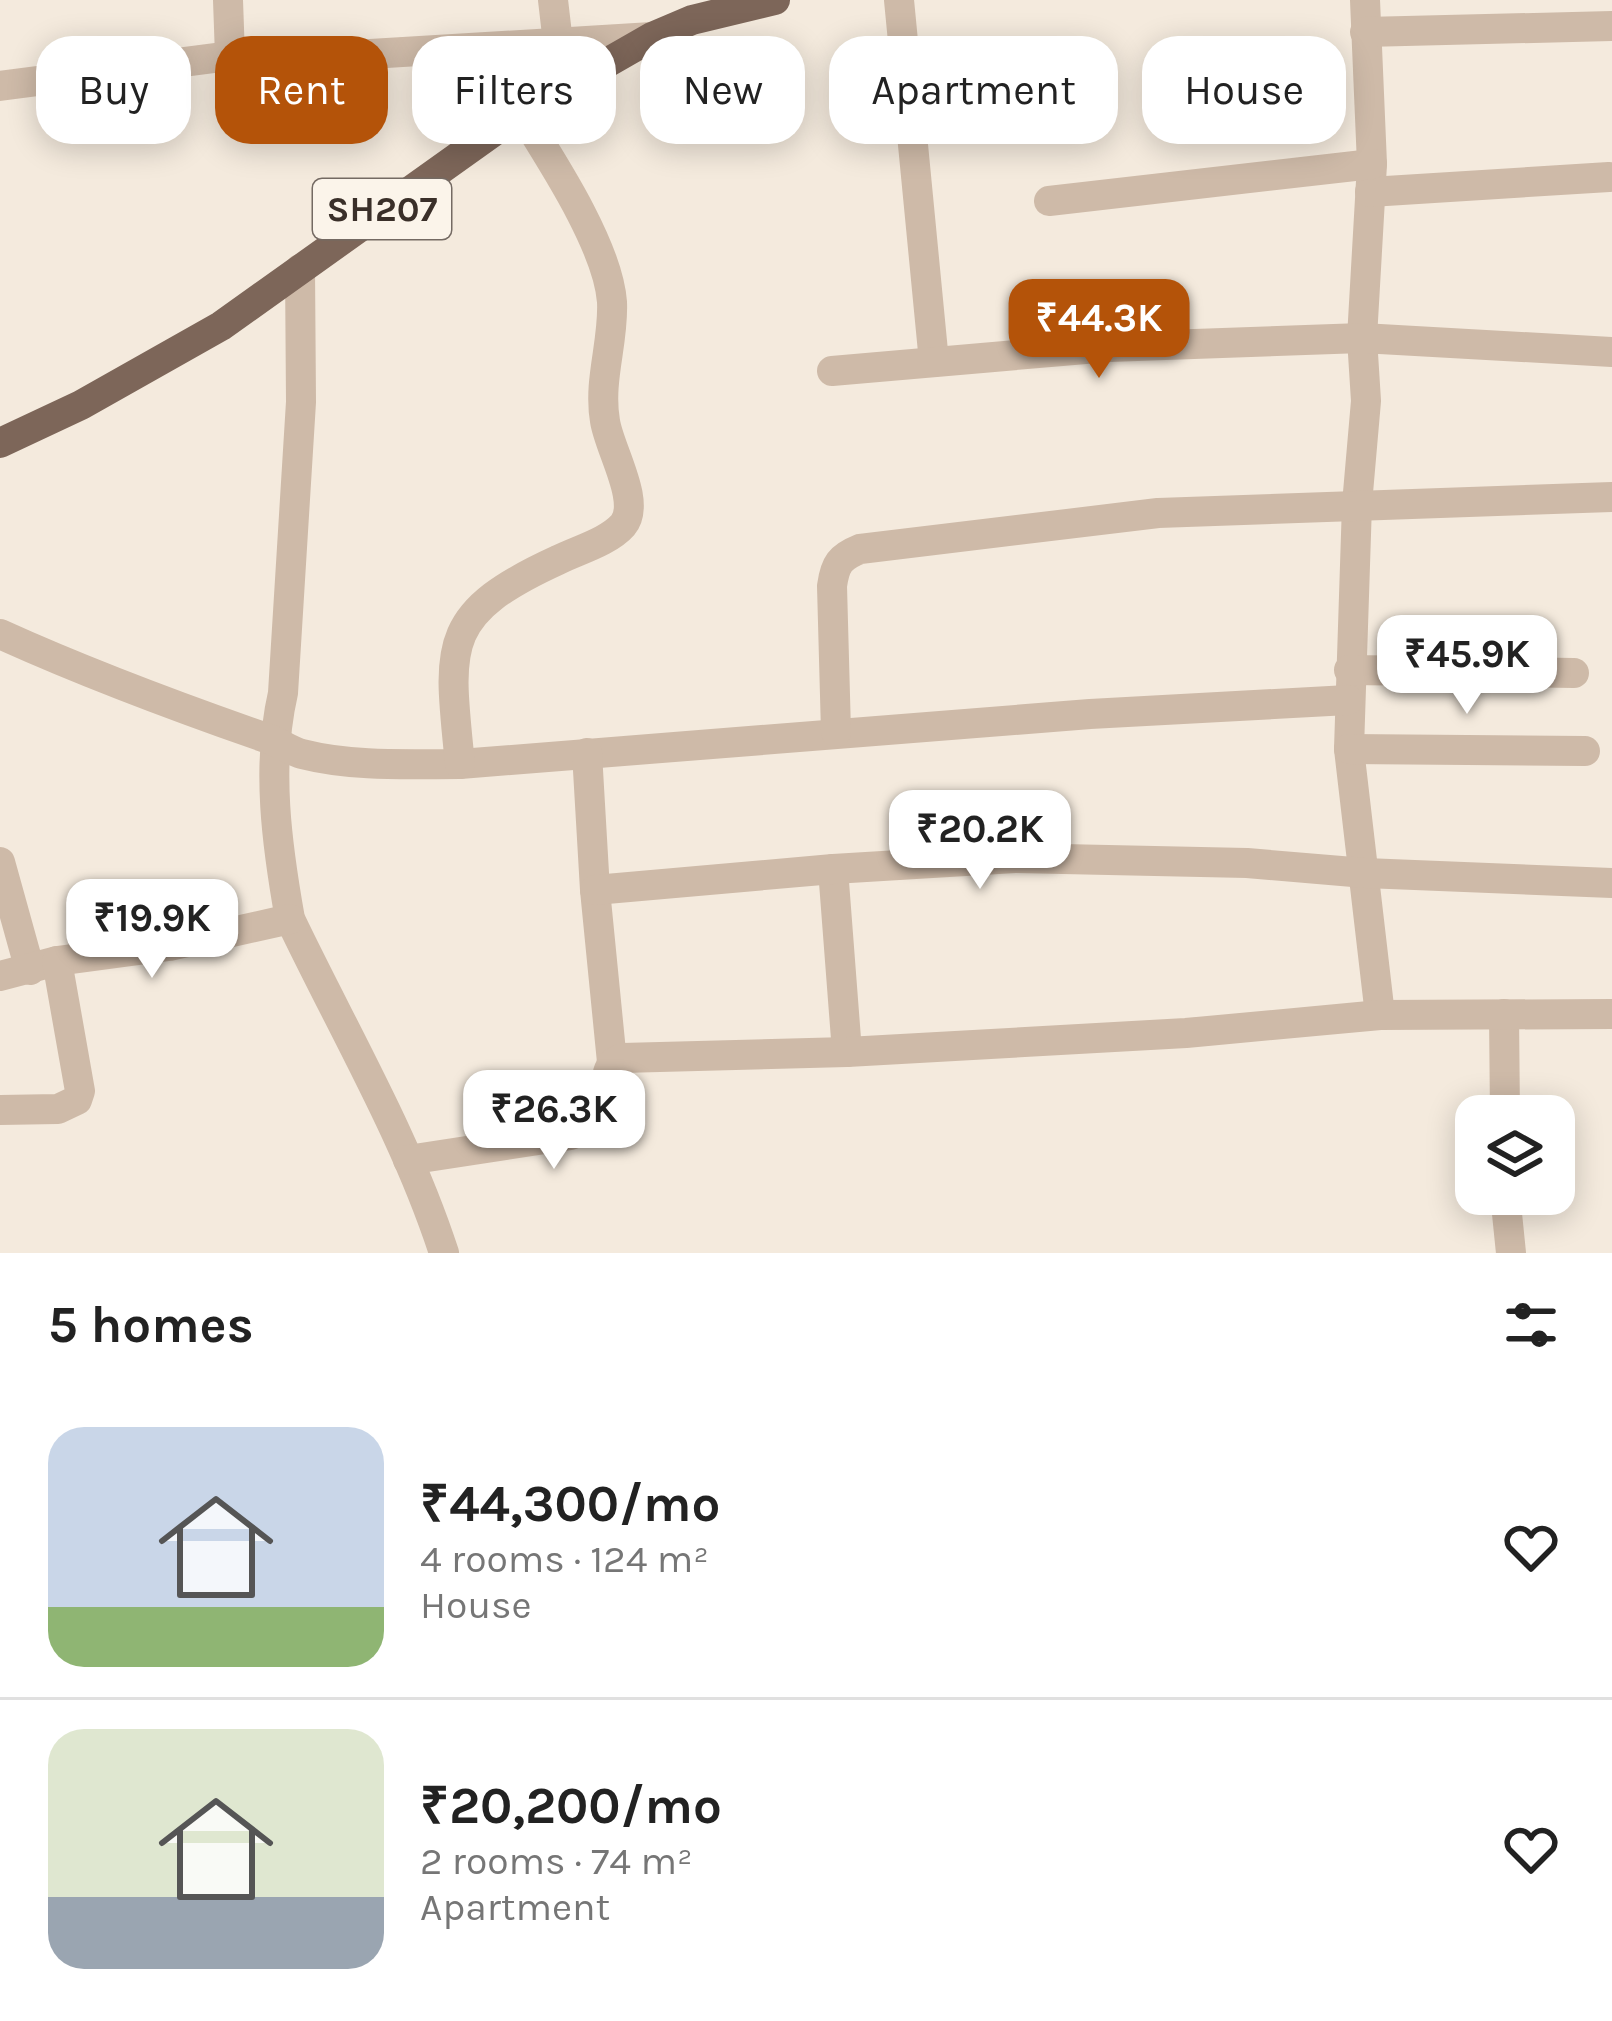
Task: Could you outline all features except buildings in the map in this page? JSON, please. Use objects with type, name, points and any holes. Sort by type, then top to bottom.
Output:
[{"type":"main road","name":"SH207","points":[[653,36],[691,10],[775,0]]},
{"type":"main road","name":"SH207","points":[[0,443],[81,405],[221,326],[476,144]]},
{"type":"street","points":[[228,0],[229,36]]},
{"type":"street","points":[[553,0],[557,36]]},
{"type":"street","points":[[899,0],[934,362]]},
{"type":"street","points":[[1365,0],[1371,178],[1349,749],[1380,1016]]},
{"type":"street","points":[[1366,32],[1612,26]]},
{"type":"street","points":[[0,86],[215,58]]},
{"type":"street","points":[[460,764],[451,680],[454,648],[464,624],[515,580],[612,533],[623,525],[630,510],[631,496],[615,461],[605,421],[602,386],[612,302],[605,269],[541,144]]},
{"type":"street","points":[[1049,201],[1371,178],[1609,177]]},
{"type":"street","points":[[300,269],[298,446],[283,693],[273,740],[290,920],[364,1063],[444,1253]]},
{"type":"street","points":[[832,371],[1109,346],[1362,338],[1612,352]]},
{"type":"street","points":[[836,732],[835,568],[842,556],[880,544],[1158,513],[1612,497]]},
{"type":"street","points":[[0,634],[300,754],[373,764],[460,764],[1349,685],[1574,673]]},
{"type":"street","points":[[1349,749],[1585,751]]},
{"type":"street","points":[[587,753],[612,1062]]},
{"type":"street","points":[[595,890],[1015,858],[1247,863],[1612,883]]},
{"type":"street","points":[[0,862],[29,969],[80,1091],[76,1100],[58,1108],[0,1110]]},
{"type":"street","points":[[833,869],[847,1052]]},
{"type":"street","points":[[29,969],[290,920]]},
{"type":"street","points":[[408,1160],[571,1135],[605,1121],[610,1109],[607,1070],[622,1058],[847,1052],[1186,1033],[1380,1016],[1612,1014]]},
{"type":"street","points":[[1504,1015],[1505,1095]]},
{"type":"street","points":[[1507,1215],[1511,1253]]}]
